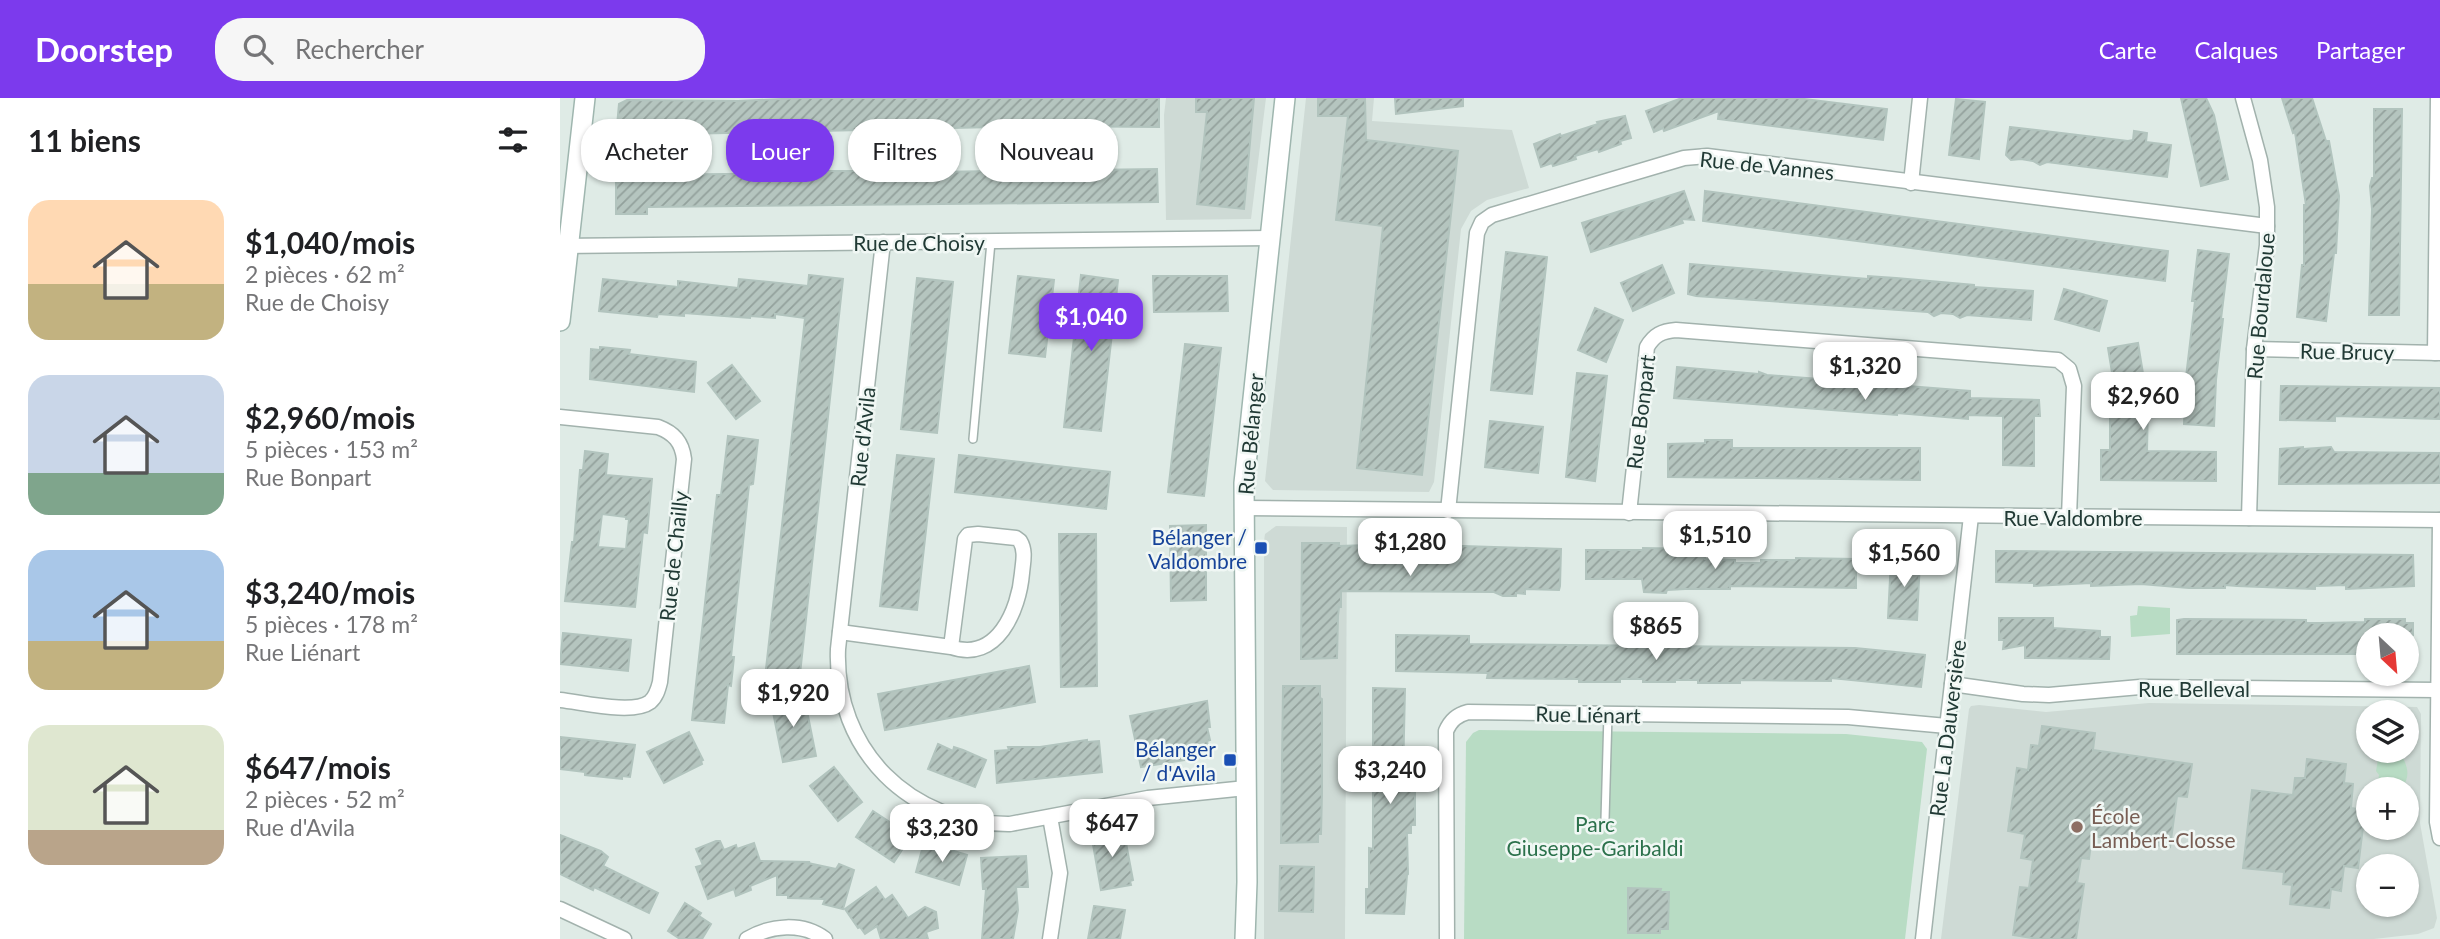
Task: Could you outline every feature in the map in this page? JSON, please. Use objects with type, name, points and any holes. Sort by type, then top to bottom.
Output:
[{"type":"street","points":[[560,321],[564,246],[585,98]]},
{"type":"street","name":"Rue Bélanger","points":[[1245,939],[1247,788],[1244,508],[1285,98]]},
{"type":"street","points":[[1911,183],[1920,98]]},
{"type":"street","name":"Rue Bourdaloue","points":[[2244,98],[2260,160],[2267,226],[2255,349],[2249,518]]},
{"type":"street","points":[[2438,98],[2438,353]]},
{"type":"street","name":"Rue de Vannes","points":[[1448,511],[1477,233],[1487,218],[1553,195],[1696,156],[1721,156],[1911,183],[2267,226]]},
{"type":"street","name":"Rue de Choisy","points":[[564,246],[1270,238]]},
{"type":"street","name":"Rue d'Avila","points":[[883,242],[837,668],[839,688],[849,723],[867,755],[893,782],[925,804],[978,822],[1010,824],[1148,798],[1247,788]]},
{"type":"street","name":"Rue Bonpart","points":[[1629,513],[1647,347],[1661,332],[1676,330],[2057,360],[2069,369],[2074,386],[2069,517]]},
{"type":"street","name":"Rue Brucy","points":[[2255,349],[2438,353]]},
{"type":"street","name":"Rue de Chailly","points":[[560,417],[658,427],[677,439],[684,459],[660,682],[655,697],[644,705],[628,708],[560,700]]},
{"type":"street","name":"Rue Valdombre","points":[[1244,508],[2440,520]]},
{"type":"street","name":"Rue La Dauversière","points":[[1923,939],[1971,516]]},
{"type":"street","points":[[2440,520],[2437,690],[2437,822],[2440,838]]},
{"type":"street","points":[[840,632],[951,647],[963,652],[979,648],[993,639],[1014,613],[1019,598],[1024,555],[1023,545],[1016,538],[973,534],[965,539],[951,647]]},
{"type":"street","name":"Rue Belleval","points":[[1952,684],[2049,695],[2140,687],[2437,690]]},
{"type":"street","name":"Rue Liénart","points":[[1447,939],[1446,731],[1460,714],[1849,718],[1947,726]]},
{"type":"street","points":[[1050,817],[1060,873],[1050,939]]},
{"type":"street","points":[[560,909],[624,939]]},
{"type":"street","points":[[747,939],[768,930],[790,927],[806,930],[825,939]]},
{"type":"lane","points":[[973,439],[991,242]]},
{"type":"lane","points":[[1605,820],[1608,714]]},
{"type":"shaded area","points":[[1166,98],[1266,98],[1251,219],[1166,220]]},
{"type":"shaded area","points":[[1306,98],[1374,98],[1372,121],[1512,130],[1529,188],[1487,200],[1471,211],[1461,229],[1434,482],[1429,492],[1273,490],[1265,481]]},
{"type":"shaded area","points":[[1276,526],[1347,527],[1345,939],[1264,939],[1264,541],[1265,534]]},
{"type":"shaded area","points":[[2149,703],[2356,706],[2356,763],[2419,763],[2419,710],[2420,823],[2437,918],[2434,928],[2418,934],[2374,939],[1941,939],[1969,709],[1979,705],[2046,712]]},
{"type":"green space","points":[[2138,606],[2170,608],[2170,634],[2131,637],[2130,616],[2137,615]]},
{"type":"green space","name":"Parc Giuseppe-Garibaldi","points":[[1479,730],[1846,734],[1922,742],[1927,749],[1905,939],[1464,939],[1466,742]]},
{"type":"green space","points":[[2377,763],[2405,763],[2407,772],[2406,777],[2379,777],[2376,771]]},
{"type":"building","points":[[803,98],[1159,98],[1159,127],[1118,127],[1118,119],[975,119],[975,128],[961,128],[961,119],[848,119],[848,130],[834,131],[834,119],[726,119],[726,133],[712,133],[712,119],[618,119],[619,104],[627,100],[738,101]]},
{"type":"building","points":[[1196,98],[1254,98],[1244,209],[1197,204],[1207,112],[1196,112]]},
{"type":"building","points":[[1318,98],[1365,98],[1366,140],[1458,151],[1422,475],[1357,468],[1383,226],[1336,220],[1348,116],[1318,116]]},
{"type":"building","points":[[1395,98],[1463,98],[1463,106],[1396,114]]},
{"type":"building","points":[[1682,98],[1796,98],[1887,109],[1883,140],[1718,119],[1719,111],[1664,131],[1663,128],[1654,132],[1646,111]]},
{"type":"building","points":[[2181,98],[2206,98],[2214,115],[2228,179],[2201,186]]},
{"type":"building","points":[[2282,98],[2312,98],[2326,141],[2329,141],[2339,196],[2336,253],[2326,321],[2297,317],[2304,265],[2306,205],[2295,132],[2293,133]]},
{"type":"building","points":[[1956,99],[1985,102],[1979,159],[1949,155]]},
{"type":"building","points":[[2374,109],[2402,109],[2399,315],[2369,315],[2372,209],[2370,186],[2374,178]]},
{"type":"building","points":[[1625,116],[1631,138],[1599,152],[1598,149],[1575,156],[1576,159],[1541,167],[1534,144],[1598,124],[1597,122]]},
{"type":"building","points":[[2010,127],[2128,141],[2133,140],[2134,131],[2147,133],[2146,142],[2171,145],[2167,177],[2011,160],[2006,155]]},
{"type":"building","points":[[1157,169],[1158,202],[647,207],[647,214],[616,214],[616,182],[712,182],[712,174],[726,174],[726,182],[834,182],[834,171],[848,171],[848,182],[961,182],[961,172],[975,171],[975,182],[1118,182],[1118,170]]},
{"type":"building","points":[[1684,191],[1694,220],[1681,219],[1683,223],[1591,252],[1582,223]]},
{"type":"building","points":[[1705,191],[2168,251],[2165,281],[1703,221]]},
{"type":"building","points":[[2198,250],[2229,254],[2221,319],[2214,426],[2184,424]]},
{"type":"building","points":[[1506,252],[1547,257],[1532,394],[1491,390]]},
{"type":"building","points":[[1690,264],[1868,279],[1868,276],[1896,278],[2033,291],[2031,320],[1967,315],[1960,318],[1941,313],[1934,316],[1928,312],[1696,296],[1688,294]]},
{"type":"building","points":[[1662,265],[1674,293],[1633,311],[1621,283]]},
{"type":"building","points":[[809,275],[843,279],[799,683],[765,678],[805,318],[775,314],[775,318],[750,318],[684,313],[684,316],[658,314],[657,317],[599,311],[603,279],[678,287],[678,281],[738,288],[739,279],[808,286]]},
{"type":"building","points":[[1081,275],[1118,280],[1101,431],[1064,427]]},
{"type":"building","points":[[1018,276],[1054,280],[1045,357],[1009,353]]},
{"type":"building","points":[[1153,276],[1227,276],[1228,311],[1154,312]]},
{"type":"building","points":[[917,278],[953,282],[937,433],[901,429]]},
{"type":"building","points":[[2064,289],[2107,301],[2099,331],[2055,319]]},
{"type":"building","points":[[1595,308],[1623,320],[1606,362],[1578,350]]},
{"type":"building","points":[[2138,343],[2148,404],[2147,451],[2216,452],[2216,481],[2101,480],[2101,450],[2110,450],[2110,404],[2117,403],[2108,348]]},
{"type":"building","points":[[1185,344],[1221,348],[1204,496],[1168,492]]},
{"type":"building","points":[[600,347],[630,350],[629,354],[696,362],[694,392],[590,379],[591,349],[600,350]]},
{"type":"building","points":[[732,365],[760,401],[736,419],[708,383]]},
{"type":"building","points":[[1677,367],[1970,391],[1970,398],[2039,400],[2040,416],[2034,416],[2034,466],[2003,465],[2003,416],[1968,415],[1968,419],[1674,398]]},
{"type":"building","points":[[1577,373],[1607,376],[1595,481],[1566,477]]},
{"type":"building","points":[[2281,386],[2440,388],[2440,419],[2335,416],[2335,421],[2280,420]]},
{"type":"building","points":[[1490,421],[1543,427],[1538,473],[1485,467]]},
{"type":"building","points":[[728,436],[758,440],[753,484],[749,485],[731,657],[734,657],[731,686],[728,685],[724,723],[692,720],[717,495],[721,495]]},
{"type":"building","points":[[1705,440],[1732,440],[1732,448],[1920,448],[1920,480],[1668,477],[1668,444],[1705,443]]},
{"type":"building","points":[[2331,447],[2334,452],[2440,453],[2440,483],[2279,484],[2280,449]]},
{"type":"building","points":[[585,451],[608,454],[606,475],[652,479],[647,533],[643,532],[635,607],[565,601],[574,542],[580,470],[583,470]],"holes":[[[602,514],[629,519],[626,549],[598,547]]]},
{"type":"building","points":[[897,455],[934,459],[917,610],[880,606]]},
{"type":"building","points":[[959,455],[1110,472],[1106,509],[955,492]]},
{"type":"building","points":[[1206,525],[1206,600],[1171,601],[1170,526]]},
{"type":"building","points":[[1059,534],[1096,534],[1097,686],[1061,687]]},
{"type":"building","points":[[1302,543],[1339,543],[1339,546],[1399,544],[1561,549],[1560,586],[1559,590],[1525,589],[1525,594],[1516,593],[1516,596],[1503,596],[1494,592],[1341,591],[1337,658],[1301,659]]},
{"type":"building","points":[[1695,549],[1705,551],[1705,559],[1735,560],[1735,563],[1761,563],[1761,560],[1796,558],[1856,559],[1856,588],[1730,586],[1730,589],[1667,590],[1666,593],[1644,592],[1642,579],[1586,579],[1586,550]]},
{"type":"building","points":[[1996,551],[2413,555],[2414,586],[2346,589],[2346,585],[2315,586],[2315,589],[2225,585],[2225,588],[2189,588],[2141,584],[2091,586],[2091,583],[2034,586],[2034,583],[1996,582]]},
{"type":"building","points":[[1891,559],[1920,561],[1917,620],[1888,618]]},
{"type":"building","points":[[1999,618],[2053,618],[2053,628],[2100,631],[2100,637],[2110,637],[2109,659],[2025,658],[2025,645],[2003,649],[2004,640],[1999,640]]},
{"type":"building","points":[[2405,619],[2405,623],[2356,623],[2356,654],[2177,654],[2177,620],[2306,620],[2306,623],[2321,623]]},
{"type":"building","points":[[563,633],[631,640],[628,671],[560,664]]},
{"type":"building","points":[[1396,635],[1469,636],[1469,644],[1855,648],[1925,655],[1921,687],[1831,678],[1831,681],[1740,680],[1740,683],[1698,683],[1698,680],[1643,682],[1643,679],[1579,682],[1579,679],[1487,678],[1488,673],[1396,671]]},
{"type":"building","points":[[1029,666],[1035,702],[885,730],[878,694]]},
{"type":"building","points":[[1283,686],[1320,686],[1322,793],[1321,834],[1318,834],[1318,842],[1281,843]]},
{"type":"building","points":[[1373,688],[1405,689],[1403,777],[1412,777],[1412,785],[1415,785],[1415,825],[1411,825],[1411,833],[1407,833],[1408,874],[1404,914],[1366,913],[1369,848],[1373,849]]},
{"type":"building","points":[[804,696],[816,756],[783,762],[771,702]]},
{"type":"building","points":[[1207,701],[1210,740],[1207,741],[1210,756],[1141,767],[1130,716]]},
{"type":"building","points":[[2042,726],[2095,733],[2093,750],[2192,764],[2187,797],[2177,796],[2170,847],[2092,836],[2089,859],[2081,858],[2077,883],[2084,884],[2076,939],[2038,939],[2013,935],[2020,887],[2029,888],[2033,860],[2021,858],[2025,834],[2008,831],[2017,768],[2028,770],[2031,745],[2039,746]]},
{"type":"building","points":[[689,732],[703,760],[702,764],[664,783],[647,752]]},
{"type":"building","points":[[560,737],[635,745],[630,777],[622,776],[622,779],[585,775],[585,772],[560,769]]},
{"type":"building","points":[[1087,740],[1099,741],[1102,772],[997,783],[995,751],[1009,750],[1008,747],[1040,747]]},
{"type":"building","points":[[938,744],[953,751],[954,747],[963,750],[986,760],[975,787],[928,769]]},
{"type":"building","points":[[2307,759],[2346,764],[2344,783],[2353,784],[2351,808],[2356,809],[2356,840],[2361,840],[2360,854],[2356,854],[2356,868],[2344,866],[2341,891],[2331,889],[2329,908],[2290,904],[2292,885],[2283,884],[2284,872],[2243,868],[2252,790],[2293,795],[2295,778],[2305,778]]},
{"type":"building","points":[[834,767],[862,802],[838,821],[810,786]]},
{"type":"building","points":[[873,811],[911,836],[894,862],[856,837]]},
{"type":"building","points":[[1123,827],[1133,880],[1130,881],[1131,885],[1101,890],[1091,833]]},
{"type":"building","points":[[560,835],[601,851],[608,857],[603,866],[658,893],[649,913],[560,874]]},
{"type":"building","points":[[720,841],[724,850],[736,845],[737,849],[754,843],[760,861],[810,862],[808,863],[836,869],[839,864],[854,870],[843,909],[823,904],[825,899],[777,895],[777,875],[750,886],[751,890],[736,896],[734,889],[708,899],[696,867],[703,865],[696,849]]},
{"type":"building","points":[[924,842],[967,855],[959,885],[916,872]]},
{"type":"building","points":[[1026,856],[1028,887],[1016,887],[1018,910],[1013,939],[982,939],[986,889],[983,889],[981,858]]},
{"type":"building","points":[[1280,866],[1314,867],[1313,912],[1279,911]]},
{"type":"building","points":[[876,887],[885,900],[892,895],[908,918],[925,907],[936,912],[938,928],[926,932],[928,939],[881,939],[877,926],[865,934],[845,909]]},
{"type":"building","points":[[1628,888],[1661,889],[1660,892],[1669,892],[1668,929],[1660,929],[1660,933],[1628,933]]},
{"type":"building","points":[[685,903],[701,913],[699,916],[711,924],[702,939],[680,939],[668,931]]},
{"type":"building","points":[[1094,906],[1125,910],[1120,939],[1088,939]]},
{"type":"place","name":"Bélanger / Valdombre","points":[[1261,548]]},
{"type":"place","name":"Bélanger / d'Avila","points":[[1230,760]]},
{"type":"place","name":"École Lambert-Closse","points":[[2077,827]]}]
